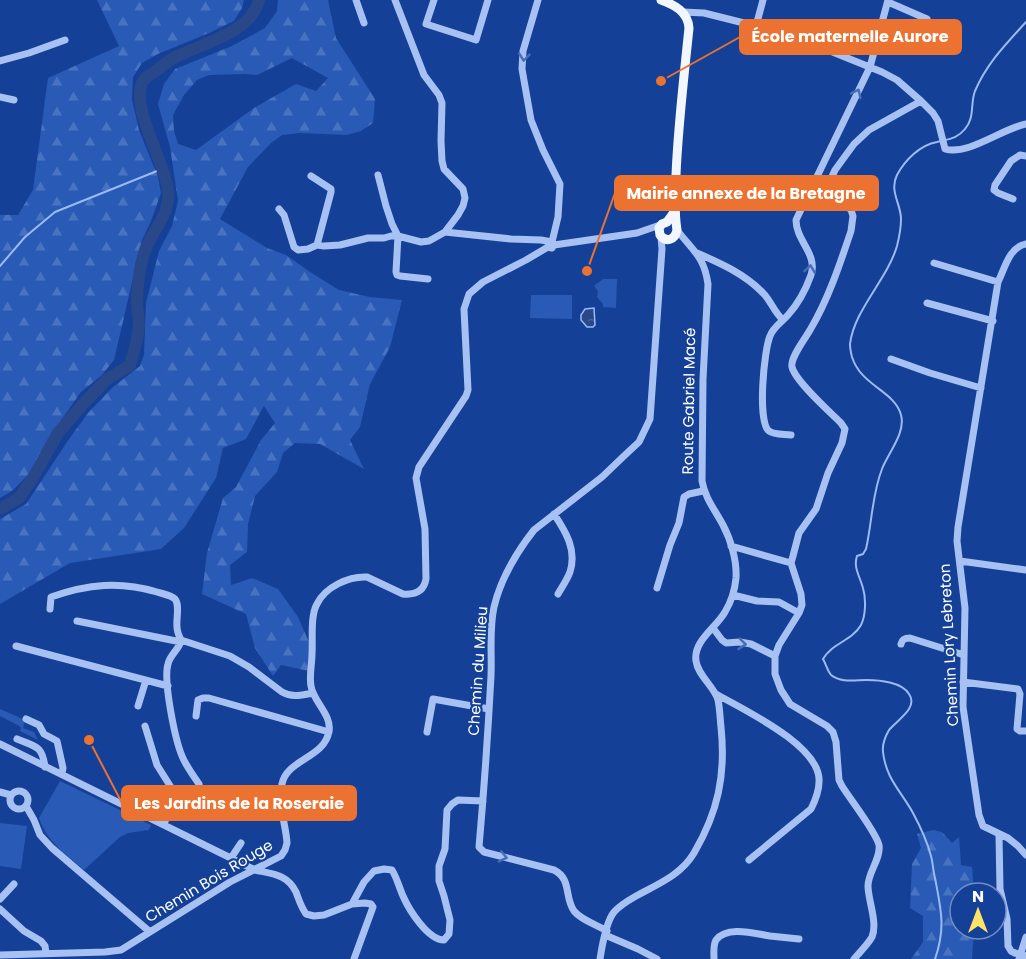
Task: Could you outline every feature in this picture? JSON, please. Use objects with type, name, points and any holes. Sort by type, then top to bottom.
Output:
[{"type":"main road","points":[[661,0],[683,12],[689,28],[680,109],[675,210],[668,232]]},
{"type":"street","points":[[356,0],[364,23]]},
{"type":"street","points":[[279,209],[284,215],[294,247],[298,250],[317,245],[340,245],[368,238],[398,236],[421,242],[429,241],[445,232],[463,206],[465,198],[463,189],[444,169],[442,160],[442,103],[439,95],[424,75],[395,0]]},
{"type":"street","points":[[434,0],[426,24],[476,40],[488,0]]},
{"type":"street","points":[[538,0],[524,51],[522,69],[531,120],[560,184],[558,217],[550,244]]},
{"type":"street","points":[[756,26],[762,0]]},
{"type":"street","points":[[791,435],[770,432],[766,428],[763,421],[763,388],[766,349],[770,334],[788,315],[811,276],[812,259],[798,236],[795,220],[870,67],[888,1],[927,19]]},
{"type":"street","points":[[683,12],[704,13],[756,26],[816,46],[897,80],[933,113],[948,150],[979,143],[1026,124]]},
{"type":"street","points":[[0,61],[64,40]]},
{"type":"street","points":[[0,97],[14,100]]},
{"type":"street","points":[[854,959],[872,937],[868,878],[878,855],[879,846],[839,780],[833,732],[790,704],[775,674],[774,656],[802,604],[791,563],[799,533],[816,509],[845,434],[841,423],[797,378],[792,368],[796,353],[818,317],[851,231],[853,216],[851,210],[830,188],[829,183],[835,170],[854,144],[869,130],[921,101]]},
{"type":"street","points":[[1013,199],[998,193],[994,190],[994,185],[1011,161],[1020,155],[1026,156]]},
{"type":"street","points":[[378,175],[386,206],[398,236],[397,275],[429,279]]},
{"type":"street","points":[[311,176],[331,189],[317,245]]},
{"type":"street","points":[[196,716],[198,700],[209,698],[329,732],[327,716],[311,686],[314,616],[317,604],[328,591],[341,582],[365,576],[403,594],[410,595],[422,590],[425,586],[424,529],[416,478],[419,467],[468,390],[464,309],[469,294],[483,282],[526,260],[550,244],[612,238],[647,231],[668,232]]},
{"type":"street","points":[[445,232],[541,240],[550,244]]},
{"type":"street","name":"Route Gabriel Macé","points":[[600,959],[606,933],[615,911],[630,899],[677,872],[692,856],[704,836],[716,803],[722,777],[723,754],[719,707],[716,694],[698,668],[696,660],[696,651],[700,644],[725,613],[733,595],[736,577],[731,546],[725,529],[703,491],[701,471],[708,284],[705,266],[697,253],[687,243],[668,232]]},
{"type":"street","name":"Chemin du Milieu","points":[[606,933],[575,912],[561,873],[482,851],[479,847],[489,709],[491,632],[498,591],[521,546],[534,530],[602,477],[639,442],[647,426],[650,419],[662,249],[668,232]]},
{"type":"street","name":"Chemin Lory Lebreton","points":[[1026,244],[1018,245],[1011,253],[998,282],[957,541],[965,608],[963,707],[979,815],[983,826],[1008,838],[1026,855]]},
{"type":"street","points":[[697,253],[722,264],[760,290],[783,320]]},
{"type":"street","points":[[934,263],[998,282]]},
{"type":"street","points":[[927,303],[993,321]]},
{"type":"street","points":[[891,359],[981,388]]},
{"type":"street","points":[[657,588],[679,523],[684,497],[703,491]]},
{"type":"street","points":[[554,514],[572,547],[570,572],[558,594]]},
{"type":"street","points":[[731,546],[791,563]]},
{"type":"street","points":[[960,561],[1026,570]]},
{"type":"street","points":[[50,609],[51,597],[72,589],[99,585],[123,585],[151,590],[172,597],[177,602],[177,629],[181,641],[172,653],[168,664],[168,686],[179,748],[199,784]]},
{"type":"street","points":[[733,595],[757,601],[779,602],[799,613]]},
{"type":"street","points":[[77,621],[181,641],[230,656],[288,695],[313,693]]},
{"type":"street","points":[[713,628],[726,643],[751,644],[774,656]]},
{"type":"street","points":[[901,644],[905,638],[910,638],[964,655]]},
{"type":"street","points":[[16,646],[168,686]]},
{"type":"street","points":[[138,706],[146,680]]},
{"type":"street","points":[[963,682],[1018,689],[1020,694],[1017,729],[1026,731]]},
{"type":"street","points":[[716,694],[780,731],[799,745],[817,770],[820,781],[812,809],[749,860]]},
{"type":"street","points":[[427,732],[433,699],[489,709]]},
{"type":"street","points":[[26,719],[39,725],[44,734],[57,741],[63,768],[62,774]]},
{"type":"street","points":[[145,726],[157,765],[174,792],[164,824]]},
{"type":"street","name":"Chemin Bois Rouge","points":[[0,955],[121,950],[230,882],[281,856],[287,843],[281,800],[284,777],[321,747],[329,732]]},
{"type":"street","points":[[138,737],[147,735]]},
{"type":"street","points":[[17,739],[40,749],[45,766]]},
{"type":"street","points":[[0,744],[255,870],[283,877],[292,885],[306,914],[324,915],[352,904],[371,904],[373,907],[354,959]]},
{"type":"street","points":[[26,806],[17,809],[13,807],[9,799],[11,795],[18,790],[26,794],[28,798],[26,806],[40,835],[52,848],[150,932]]},
{"type":"street","points":[[0,792],[11,795]]},
{"type":"street","points":[[352,904],[364,882],[374,871],[384,868],[392,870],[403,897],[423,928],[437,940],[444,940],[449,934],[450,920],[439,881],[439,866],[445,849],[447,810],[458,800],[483,801]]},
{"type":"street","points":[[999,835],[1000,889],[1007,919],[1008,946],[1011,951],[1021,956],[1026,937]]},
{"type":"street","points":[[231,858],[241,843]]},
{"type":"street","points":[[0,899],[14,884]]},
{"type":"street","points":[[0,909],[24,931],[40,941],[45,946],[46,953]]},
{"type":"street","points":[[714,959],[716,940],[733,932],[799,939]]},
{"type":"street","points":[[606,933],[657,959]]},
{"type":"green space","points":[[97,0],[244,0],[234,21],[158,54],[142,63],[133,77],[132,100],[139,130],[158,177],[161,193],[142,240],[114,360],[102,375],[81,392],[27,476],[12,491],[0,498],[0,215],[18,215],[33,190],[48,78],[119,46]]},
{"type":"green space","points":[[278,0],[328,0],[336,38],[375,99],[373,123],[361,131],[347,135],[300,133],[282,135],[248,167],[220,219],[267,248],[286,255],[339,290],[370,297],[402,300],[390,347],[370,384],[360,427],[350,440],[364,469],[320,444],[295,443],[283,453],[277,472],[255,496],[248,524],[247,552],[230,565],[231,585],[252,578],[278,589],[298,617],[309,642],[309,671],[281,665],[273,676],[255,648],[246,614],[202,594],[207,553],[223,498],[236,487],[261,440],[275,423],[264,406],[246,439],[223,448],[216,478],[184,528],[161,549],[70,563],[0,604],[0,519],[26,504],[88,413],[113,387],[140,366],[144,355],[146,303],[159,251],[172,226],[178,201],[170,147],[158,104],[164,84],[175,69],[232,46],[265,28],[277,11]],"holes":[[[292,58],[328,78],[316,91],[296,84],[254,108],[196,150],[178,144],[173,115],[184,95],[197,80],[209,75],[257,75]]]},
{"type":"green space","points":[[603,279],[617,279],[616,308],[603,307],[597,297],[598,291],[594,286]]},
{"type":"green space","points":[[531,295],[572,295],[572,319],[530,318]]},
{"type":"green space","points":[[0,709],[25,720],[23,728],[34,732],[38,740],[20,731],[21,727],[0,716]]},
{"type":"green space","points":[[60,781],[151,825],[149,830],[128,833],[120,837],[84,870],[52,841],[39,818]]},
{"type":"green space","points":[[0,823],[27,826],[21,869],[0,866]]},
{"type":"green space","points":[[933,830],[942,832],[952,843],[959,837],[961,865],[972,867],[973,881],[948,881],[948,941],[973,941],[972,959],[911,959],[923,942],[923,916],[910,908],[912,864],[921,848],[917,834]]},
{"type":"water","points":[[594,308],[595,325],[587,327],[581,320],[581,315],[585,309]]},
{"type":"waterway","points":[[0,509],[19,498],[58,433],[84,403],[106,380],[130,365],[139,322],[137,296],[142,261],[149,241],[167,206],[168,198],[165,178],[144,119],[140,91],[143,81],[174,58],[238,28],[255,11],[259,0]]},
{"type":"waterway","points":[[935,959],[941,918],[931,856],[916,818],[887,770],[883,752],[883,743],[889,730],[909,709],[911,699],[906,690],[890,683],[835,678],[823,659],[831,649],[853,635],[863,621],[865,597],[856,568],[856,560],[857,556],[863,554],[866,549],[879,479],[899,436],[902,422],[898,407],[856,367],[850,344],[858,319],[886,271],[897,246],[901,219],[894,187],[897,175],[904,164],[919,150],[956,137],[965,129],[970,120],[975,91],[985,72],[1026,22]]},
{"type":"waterway","points":[[0,266],[25,237],[55,212],[162,169]]},
{"type":"place","name":"École maternelle Aurore","points":[[661,81]]},
{"type":"place","name":"Mairie annexe de la Bretagne","points":[[587,271]]},
{"type":"place","name":"Les Jardins de la Roseraie","points":[[89,740]]}]
